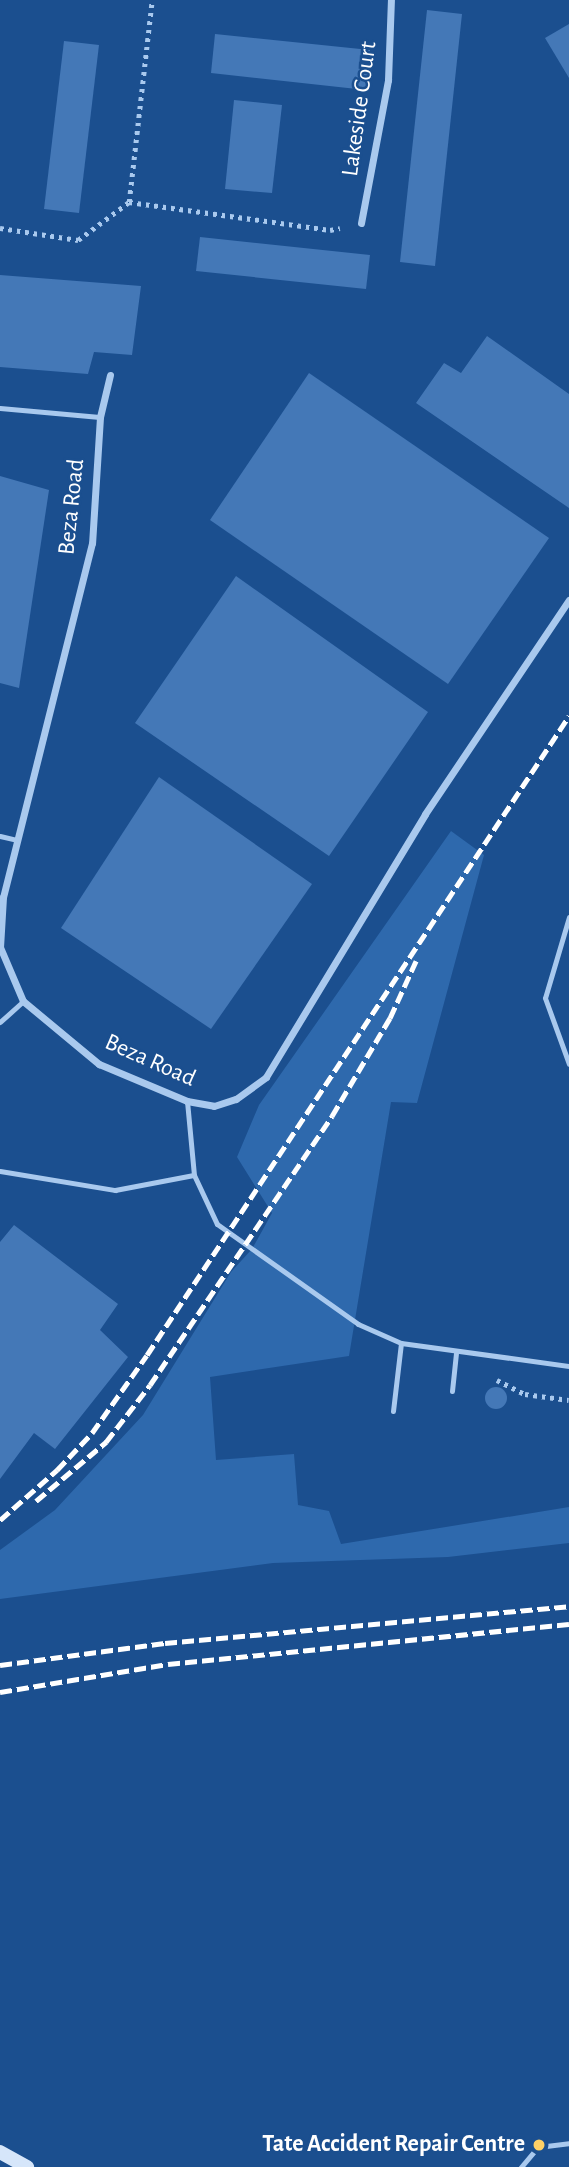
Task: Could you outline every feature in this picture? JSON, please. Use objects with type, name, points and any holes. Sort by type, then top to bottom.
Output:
[{"type":"street","name":"Lakeside Court","points":[[361,223],[388,80],[391,0]]},
{"type":"street","name":"Beza Road","points":[[110,375],[100,416],[92,543],[3,897],[0,947],[23,1000],[99,1063],[187,1101],[214,1105],[236,1099],[266,1077],[425,814],[569,600]]},
{"type":"street","points":[[0,2152],[27,2167]]},
{"type":"lane","points":[[0,408],[100,416]]},
{"type":"lane","points":[[0,836],[17,840]]},
{"type":"lane","points":[[569,917],[545,998],[569,1064]]},
{"type":"lane","points":[[0,1022],[23,1000]]},
{"type":"lane","points":[[187,1101],[194,1175],[217,1224],[358,1324],[401,1343],[478,1357],[569,1366]]},
{"type":"lane","points":[[0,1171],[115,1190],[194,1175]]},
{"type":"lane","points":[[393,1410],[401,1343]]},
{"type":"lane","points":[[453,1391],[456,1353]]},
{"type":"lane","points":[[521,2167],[538,2147],[569,2143]]},
{"type":"path","points":[[129,202],[152,0]]},
{"type":"path","points":[[0,228],[78,240],[129,202],[330,230],[361,223]]},
{"type":"path","points":[[478,1357],[502,1385],[569,1400]]},
{"type":"shaded area","points":[[451,831],[484,855],[417,1103],[391,1102],[349,1356],[210,1377],[216,1460],[294,1454],[298,1505],[329,1511],[341,1544],[569,1507],[569,1543],[448,1557],[273,1563],[0,1599],[0,1550],[55,1510],[143,1415],[231,1272],[252,1249],[272,1213],[237,1157],[259,1105]]},
{"type":"building","points":[[427,10],[462,14],[435,266],[400,262]]},
{"type":"building","points":[[569,24],[569,78],[545,38]]},
{"type":"building","points":[[215,34],[370,50],[366,90],[211,73]]},
{"type":"building","points":[[64,41],[99,45],[79,213],[44,209]]},
{"type":"building","points":[[234,100],[282,105],[272,193],[225,189]]},
{"type":"building","points":[[200,237],[370,255],[366,289],[196,271]]},
{"type":"building","points":[[0,275],[141,286],[132,355],[94,352],[88,374],[0,367]]},
{"type":"building","points":[[487,336],[569,394],[569,508],[416,403],[444,363],[461,373]]},
{"type":"building","points":[[309,373],[549,538],[448,684],[210,520]]},
{"type":"building","points":[[0,476],[49,490],[19,688],[0,683]]},
{"type":"building","points":[[236,576],[428,712],[329,856],[135,723]]},
{"type":"building","points":[[159,777],[312,884],[211,1029],[61,928]]},
{"type":"building","points":[[14,1225],[118,1304],[100,1330],[128,1357],[55,1449],[34,1433],[0,1479],[0,1242]]},
{"type":"building","points":[[496,1387],[504,1390],[507,1398],[504,1406],[496,1409],[488,1406],[485,1398],[488,1390]]},
{"type":"railway","points":[[0,1520],[57,1470],[92,1433],[147,1355],[569,716]]},
{"type":"railway","points":[[36,1501],[106,1442],[150,1385],[332,1116],[390,1018],[416,961]]},
{"type":"railway","points":[[0,1665],[165,1643],[569,1606]]},
{"type":"railway","points":[[0,1692],[168,1664],[569,1624]]},
{"type":"place","name":"Tate Accident Repair Centre","points":[[539,2145]]}]
